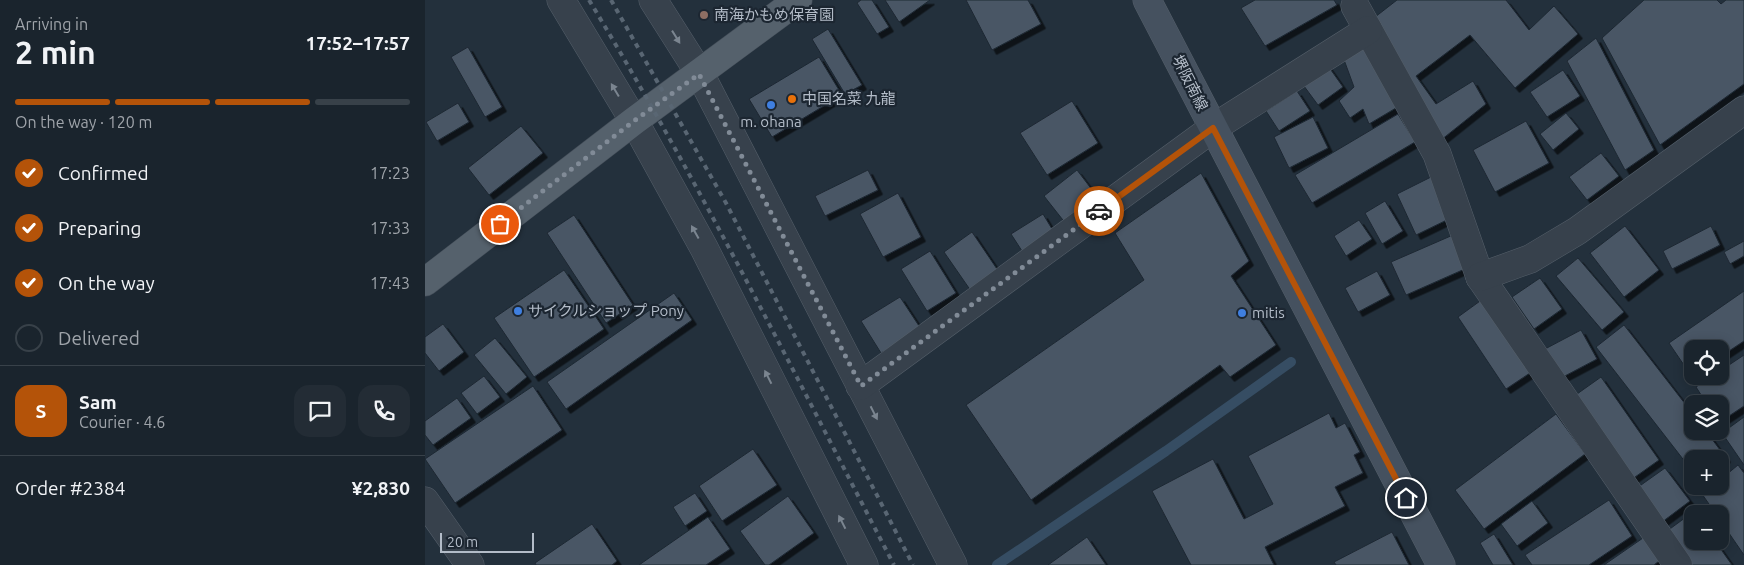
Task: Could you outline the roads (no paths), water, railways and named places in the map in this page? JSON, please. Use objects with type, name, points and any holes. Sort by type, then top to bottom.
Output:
[{"type":"main road","points":[[425,282],[634,121],[799,0]]},
{"type":"main road","name":"堺阪南線","points":[[1147,0],[1441,565]]},
{"type":"street","points":[[561,0],[634,121],[703,248],[864,565]]},
{"type":"street","points":[[653,0],[699,74],[953,565]]},
{"type":"street","points":[[1357,2],[1368,30],[1437,154],[1480,277],[1678,565]]},
{"type":"street","points":[[861,386],[1213,128],[1368,30]]},
{"type":"street","points":[[1480,277],[1530,259],[1577,231],[1744,110]]},
{"type":"street","points":[[425,501],[470,565]]},
{"type":"waterway","points":[[997,565],[1166,451],[1291,362]]},
{"type":"railway","points":[[589,0],[670,139],[708,209],[894,565]]},
{"type":"railway","points":[[611,0],[726,203],[913,565]]},
{"type":"place","name":"南海かもめ保育園","points":[[704,15]]},
{"type":"place","name":"中国名菜 九龍","points":[[792,99]]},
{"type":"place","name":"m. ohana","points":[[771,105]]},
{"type":"place","name":"サイクルショップ Pony","points":[[518,311]]},
{"type":"place","name":"mitis","points":[[1242,313]]}]
